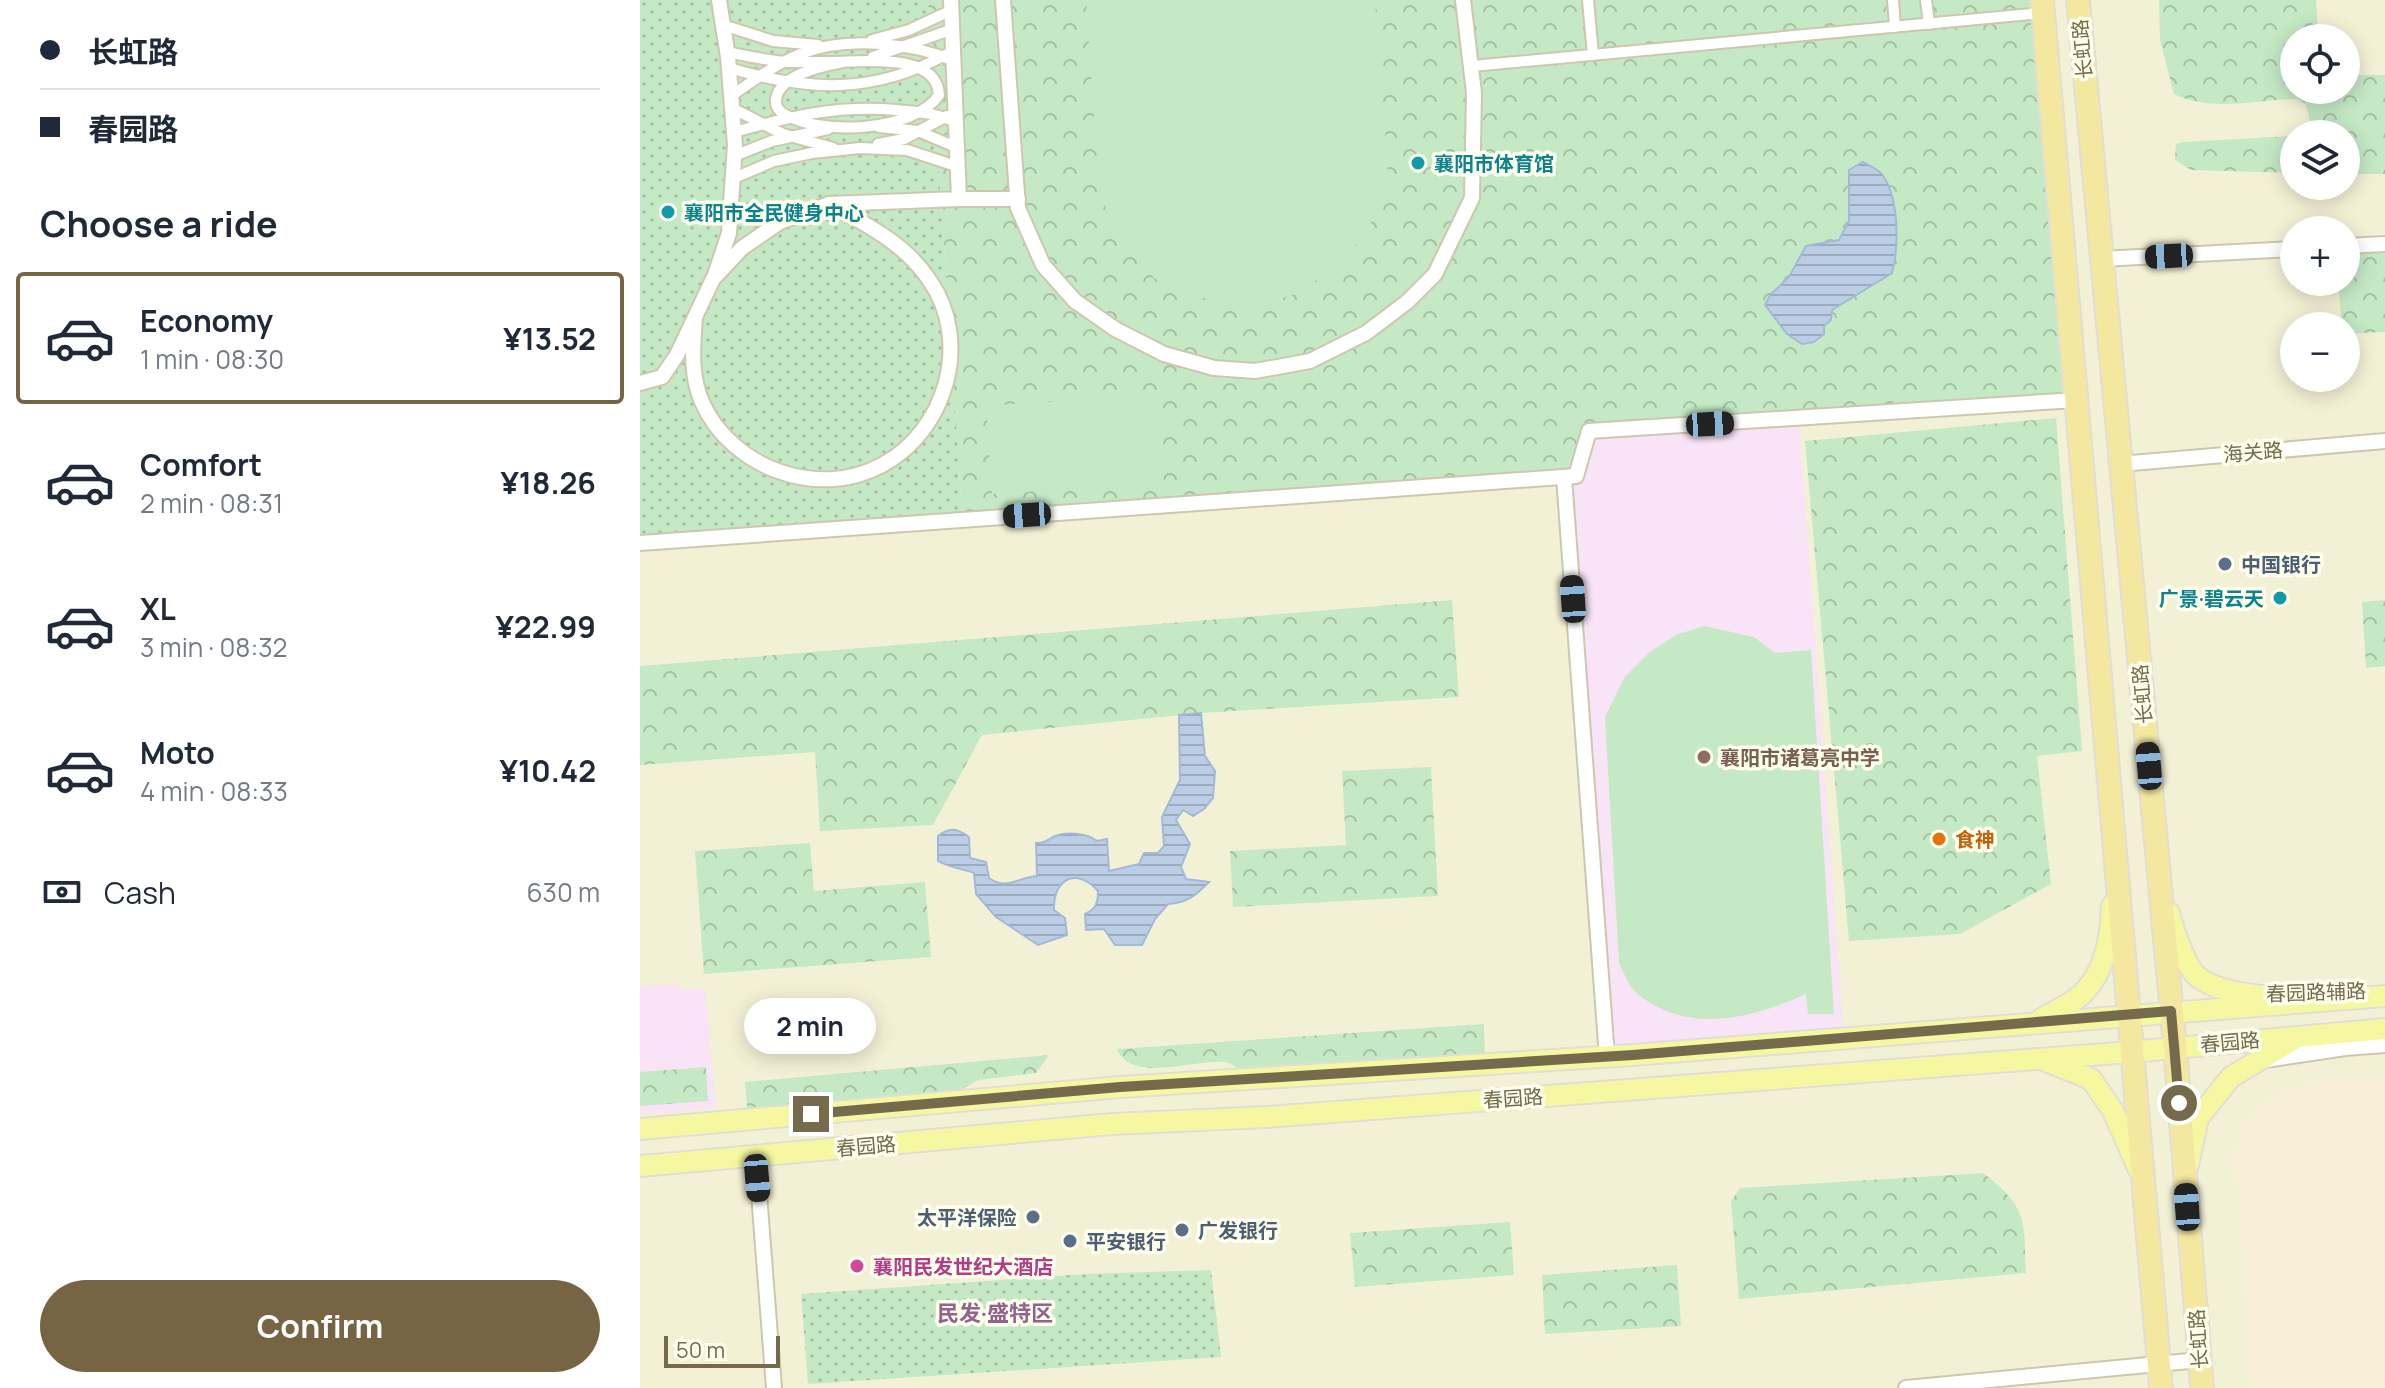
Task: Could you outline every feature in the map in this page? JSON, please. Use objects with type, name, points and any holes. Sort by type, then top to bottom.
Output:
[{"type":"highway","name":"长虹路","points":[[2078,0],[2175,1047],[2202,1388]]},
{"type":"highway","name":"长虹路","points":[[2042,6],[2160,1377]]},
{"type":"main road","points":[[2156,847],[2173,931],[2196,976],[2233,993],[2303,1001]]},
{"type":"main road","points":[[2036,1022],[2085,992],[2102,964],[2111,931],[2114,850]]},
{"type":"main road","name":"春园路","points":[[640,1129],[1120,1087],[1607,1057],[2385,996]]},
{"type":"main road","name":"春园路","points":[[640,1166],[1112,1124],[1267,1117],[2131,1052],[2385,1029]]},
{"type":"main road","points":[[2185,1176],[2198,1118],[2231,1077],[2299,1036]]},
{"type":"main road","points":[[2038,1058],[2091,1079],[2113,1111],[2142,1177]]},
{"type":"street","points":[[640,383],[662,377],[677,355],[713,279],[729,233],[734,132],[719,0]]},
{"type":"street","points":[[1003,0],[1018,208],[1043,265],[1075,301],[1115,329],[1164,354],[1214,368],[1255,371],[1310,361],[1366,333],[1407,302],[1435,274],[1472,198],[1474,93],[1463,0]]},
{"type":"street","points":[[1588,0],[1593,55]]},
{"type":"street","points":[[1893,0],[1895,27]]},
{"type":"street","points":[[1926,0],[1929,24]]},
{"type":"street","points":[[723,25],[773,41],[830,44],[873,40],[909,30],[952,5],[950,56],[959,199]]},
{"type":"street","points":[[1472,66],[1929,24],[2042,6]]},
{"type":"street","points":[[863,60],[953,29]]},
{"type":"street","points":[[851,42],[906,47],[950,56]]},
{"type":"street","points":[[731,102],[758,77],[830,44]]},
{"type":"street","points":[[727,52],[785,62],[863,60],[901,63],[920,68],[937,82],[939,95],[921,112],[886,123],[790,136],[734,156]]},
{"type":"street","points":[[729,68],[787,83],[858,85],[892,79],[950,56]]},
{"type":"street","points":[[835,128],[782,113],[776,104],[776,96],[787,83],[815,68],[843,62]]},
{"type":"street","points":[[731,102],[763,124],[790,136],[840,150]]},
{"type":"street","points":[[734,132],[831,109],[863,108],[953,117]]},
{"type":"street","points":[[732,179],[774,161],[904,139],[953,117]]},
{"type":"street","points":[[857,127],[918,131],[958,148]]},
{"type":"street","points":[[860,148],[907,150],[959,167]]},
{"type":"street","points":[[713,279],[742,248],[780,222],[829,204],[1018,199]]},
{"type":"street","points":[[695,318],[692,360],[701,401],[724,437],[758,464],[798,478],[841,479],[882,466],[916,440],[940,404],[951,363],[948,320],[931,281],[902,250],[875,229],[829,204]]},
{"type":"street","points":[[2360,245],[2385,244]]},
{"type":"street","points":[[2101,259],[2280,250]]},
{"type":"street","points":[[640,543],[1576,476],[1589,431],[2076,400]]},
{"type":"street","name":"海关路","points":[[2120,464],[2385,441]]},
{"type":"street","points":[[1564,477],[1607,1057]]},
{"type":"street","name":"春园路辅路","points":[[2246,994],[2304,994],[2385,988]]},
{"type":"street","points":[[2259,1060],[2385,1044]]},
{"type":"street","points":[[756,1155],[774,1388]]},
{"type":"street","points":[[1906,1388],[2160,1377],[2200,1360]]},
{"type":"shaded area","points":[[640,0],[2385,0],[2385,1388],[640,1388]]},
{"type":"shaded area","name":"襄阳市诸葛亮中学","points":[[1799,418],[1844,1038],[1607,1057],[1564,477],[1589,431]]},
{"type":"shaded area","points":[[678,984],[679,990],[705,988],[716,1108],[640,1114],[640,986]]},
{"type":"shaded area","points":[[2385,1078],[2385,1388],[2253,1388],[2235,1153],[2244,1122],[2271,1097],[2309,1084]]},
{"type":"green space","points":[[640,0],[928,0],[962,512],[640,541]]},
{"type":"green space","points":[[928,0],[2042,0],[2076,400],[1589,431],[1576,476],[962,512]]},
{"type":"green space","points":[[1086,0],[1375,0],[1388,175],[1372,221],[1345,262],[1295,294],[1265,304],[1212,301],[1155,279],[1116,236],[1099,189]]},
{"type":"green space","points":[[2159,0],[2316,0],[2318,24],[2280,24],[2280,100],[2219,104],[2189,100],[2174,94],[2160,40]]},
{"type":"green space","points":[[2360,75],[2385,75],[2385,174],[2360,174],[2360,120],[2310,120],[2306,105],[2360,104]]},
{"type":"green space","points":[[2280,137],[2280,173],[2191,170],[2175,160],[2176,144]]},
{"type":"green space","points":[[2385,252],[2385,332],[2360,333],[2360,312],[2341,312],[2339,296],[2360,296],[2360,253]]},
{"type":"green space","points":[[1158,394],[1164,483],[992,494],[986,406]]},
{"type":"green space","points":[[2056,418],[2082,751],[2037,756],[2051,884],[1960,934],[1849,941],[1805,441]]},
{"type":"green space","points":[[1452,600],[1459,697],[1201,713],[982,735],[933,825],[820,831],[815,752],[640,765],[640,666]]},
{"type":"green space","points":[[2385,600],[2385,666],[2366,668],[2362,602]]},
{"type":"green space","points":[[1704,626],[1754,637],[1775,653],[1811,650],[1834,1014],[1808,1014],[1806,994],[1743,1015],[1700,1019],[1679,1015],[1658,1007],[1636,992],[1619,963],[1605,717],[1624,678],[1650,652],[1676,635]]},
{"type":"green space","points":[[1431,767],[1438,896],[1233,907],[1230,851],[1346,845],[1342,771]]},
{"type":"green space","points":[[810,843],[814,891],[925,882],[931,957],[704,974],[695,851]]},
{"type":"green space","points":[[1484,1024],[1485,1064],[1252,1079],[1225,1062],[1165,1068],[1135,1065],[1124,1059],[1117,1049]]},
{"type":"green space","points":[[1049,1055],[1036,1073],[978,1080],[938,1103],[748,1120],[745,1082]]},
{"type":"green space","points":[[706,1067],[708,1101],[640,1106],[640,1072]]},
{"type":"green space","points":[[1983,1173],[2008,1196],[2021,1216],[2026,1273],[1739,1299],[1731,1201],[1740,1188]]},
{"type":"green space","points":[[1510,1222],[1514,1275],[1355,1287],[1350,1233]]},
{"type":"green space","points":[[1677,1265],[1681,1326],[1545,1334],[1542,1275]]},
{"type":"green space","points":[[1211,1270],[1221,1357],[808,1384],[801,1294],[1085,1274]]},
{"type":"water","points":[[1863,162],[1882,175],[1893,198],[1896,250],[1892,273],[1832,310],[1831,320],[1824,326],[1824,334],[1814,342],[1802,344],[1787,334],[1765,305],[1770,295],[1789,277],[1806,246],[1839,240],[1849,221],[1849,170]]},
{"type":"water","points":[[1201,713],[1205,756],[1215,771],[1213,798],[1193,816],[1183,810],[1176,820],[1190,844],[1181,867],[1186,879],[1209,882],[1190,898],[1168,904],[1155,919],[1142,945],[1115,945],[1104,929],[1086,930],[1085,914],[1096,905],[1098,891],[1082,879],[1075,878],[1062,884],[1055,899],[1054,910],[1065,918],[1067,935],[1038,945],[996,917],[976,894],[974,873],[938,861],[938,836],[954,830],[969,837],[970,858],[986,862],[989,878],[995,882],[1013,882],[1037,876],[1036,843],[1064,834],[1082,835],[1097,841],[1107,839],[1109,871],[1139,864],[1144,853],[1158,853],[1164,846],[1162,817],[1180,780],[1179,715]]},
{"type":"place","name":"襄阳市体育馆","points":[[1418,163]]},
{"type":"place","name":"襄阳市全民健身中心","points":[[668,212]]},
{"type":"place","name":"中国银行","points":[[2225,564]]},
{"type":"place","name":"广景·碧云天","points":[[2280,598]]},
{"type":"place","name":"襄阳市诸葛亮中学","points":[[1704,757]]},
{"type":"place","name":"食神","points":[[1939,839]]},
{"type":"place","name":"太平洋保险","points":[[1033,1217]]},
{"type":"place","name":"广发银行","points":[[1182,1230]]},
{"type":"place","name":"平安银行","points":[[1070,1241]]},
{"type":"place","name":"襄阳民发世纪大酒店","points":[[857,1266]]},
{"type":"district","name":"民发·盛特区","points":[[995,1313]]},
{"type":"route","points":[[811,1114],[1120,1087],[1633,1055],[2171,1011],[2179,1103]]}]
